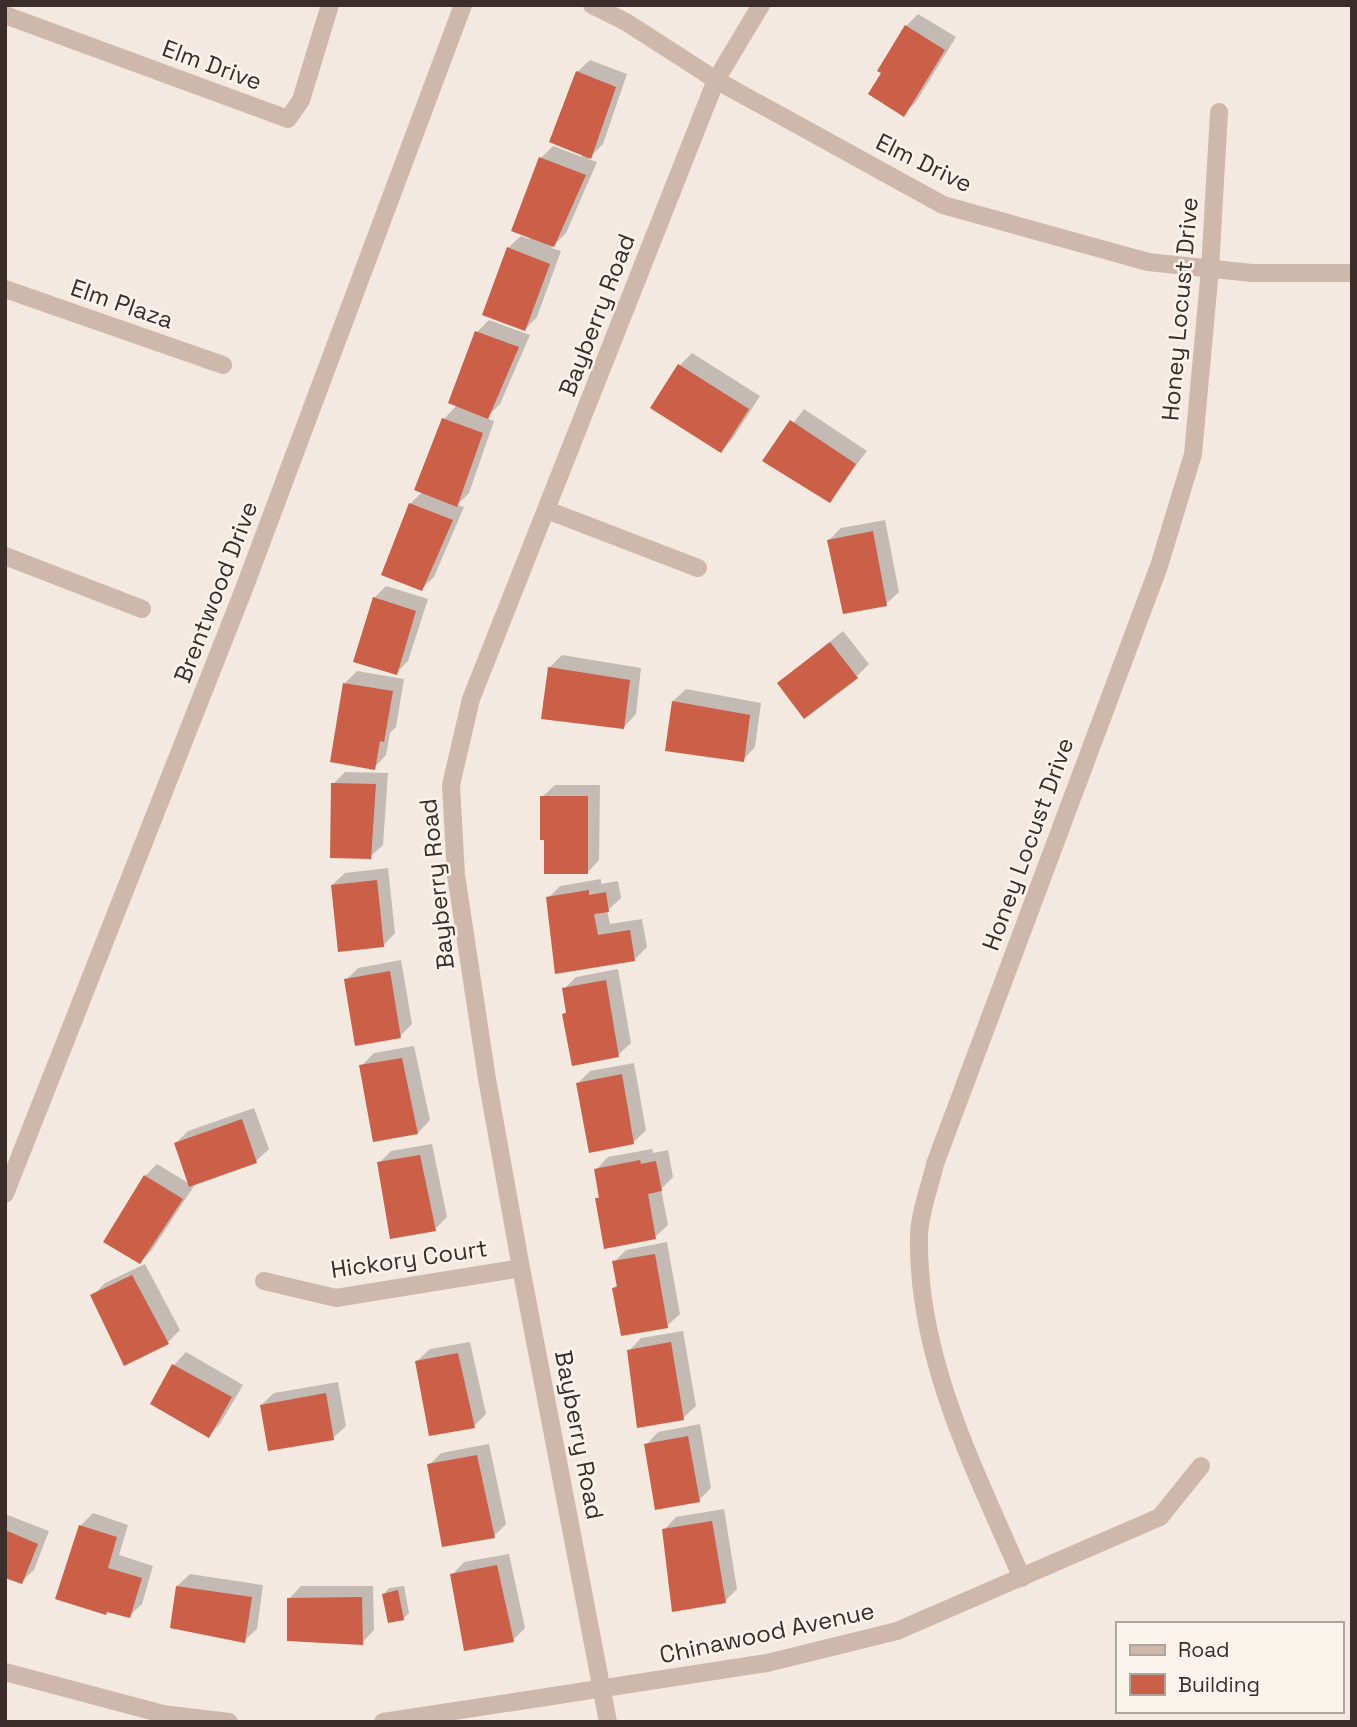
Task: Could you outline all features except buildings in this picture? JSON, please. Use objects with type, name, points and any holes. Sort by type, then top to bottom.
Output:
[{"type":"street","name":"Elm Drive","points":[[5,15],[288,118],[301,100],[330,5]]},
{"type":"street","name":"Brentwood Drive","points":[[5,1194],[242,594],[463,5]]},
{"type":"street","name":"Elm Drive","points":[[592,5],[626,22],[716,80],[943,205],[1107,253],[1180,267],[1252,273],[1352,273]]},
{"type":"street","name":"Bayberry Road","points":[[608,1722],[487,1079],[456,875],[451,785],[471,699],[716,80],[761,5]]},
{"type":"street","name":"Honey Locust Drive","points":[[1022,1578],[955,1424],[927,1322],[918,1235],[935,1164],[1159,566],[1193,454],[1210,269],[1219,113]]},
{"type":"street","name":"Elm Plaza","points":[[5,289],[223,365]]},
{"type":"street","points":[[547,510],[698,568]]},
{"type":"street","points":[[5,556],[142,609]]},
{"type":"street","name":"Hickory Court","points":[[264,1282],[336,1298],[521,1268]]},
{"type":"street","name":"Chinawood Avenue","points":[[383,1722],[767,1663],[897,1631],[1160,1517],[1201,1466]]},
{"type":"street","points":[[5,1672],[163,1714],[229,1722]]}]
